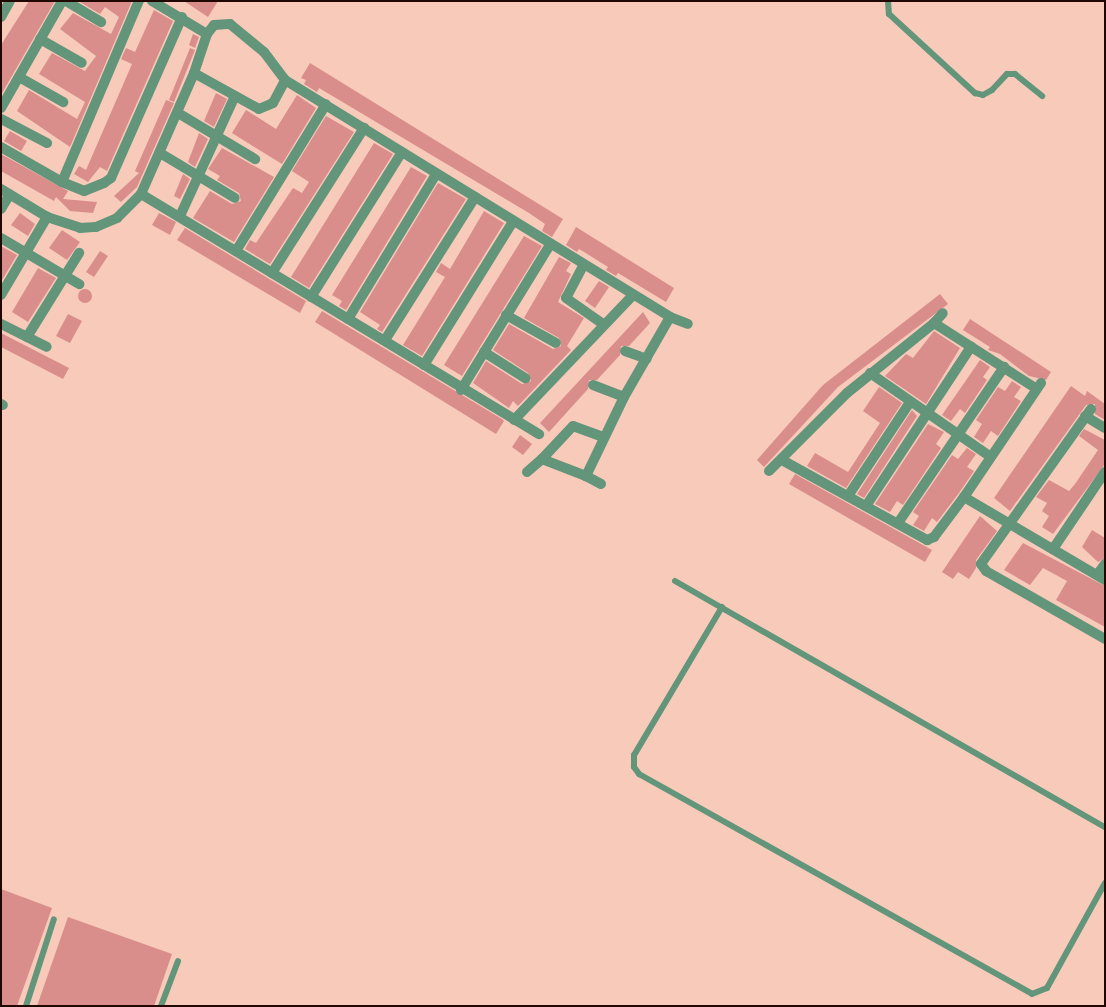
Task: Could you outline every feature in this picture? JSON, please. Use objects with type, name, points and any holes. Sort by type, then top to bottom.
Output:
[{"type":"street","points":[[1,17],[10,1]]},
{"type":"street","points":[[1,108],[62,1]]},
{"type":"street","points":[[66,1],[101,22]]},
{"type":"street","points":[[62,182],[139,1]]},
{"type":"street","points":[[152,1],[182,17],[207,34]]},
{"type":"street","points":[[1,147],[62,182],[84,191],[111,178],[182,17]]},
{"type":"street","points":[[1,189],[47,217],[80,228],[96,227],[117,218],[141,194],[178,113],[194,73],[207,34],[214,25],[230,24],[264,52],[284,80],[326,104],[475,197],[512,223],[583,266],[670,317],[688,324]]},
{"type":"street","points":[[40,39],[82,63]]},
{"type":"street","points":[[194,73],[259,109],[267,107],[273,103],[284,80]]},
{"type":"street","points":[[19,77],[63,102]]},
{"type":"street","points":[[180,216],[197,174],[235,96]]},
{"type":"street","points":[[236,251],[326,104]]},
{"type":"street","points":[[178,113],[217,134],[255,159]]},
{"type":"street","points":[[1,119],[47,143]]},
{"type":"street","points":[[272,273],[364,128]]},
{"type":"street","points":[[311,297],[402,152]]},
{"type":"street","points":[[160,153],[235,198]]},
{"type":"street","points":[[348,319],[436,174]]},
{"type":"street","points":[[1,209],[10,194]]},
{"type":"street","points":[[141,194],[385,340],[461,390],[539,434]]},
{"type":"street","points":[[385,340],[475,197]]},
{"type":"street","points":[[1,295],[47,217]]},
{"type":"street","points":[[424,365],[512,223]]},
{"type":"street","points":[[1,238],[78,284]]},
{"type":"street","points":[[461,390],[550,245]]},
{"type":"street","points":[[27,336],[79,253]]},
{"type":"street","points":[[583,266],[566,298],[603,324]]},
{"type":"street","points":[[514,420],[603,324],[633,295]]},
{"type":"street","points":[[769,471],[870,374],[934,323],[943,313]]},
{"type":"street","points":[[506,315],[556,344]]},
{"type":"street","points":[[586,476],[603,437],[624,397],[648,359],[670,317]]},
{"type":"street","points":[[782,460],[931,540],[964,497],[1039,386],[971,347],[934,323]]},
{"type":"street","points":[[1,324],[47,347]]},
{"type":"street","points":[[866,506],[971,347]]},
{"type":"street","points":[[625,351],[648,359]]},
{"type":"street","points":[[484,352],[525,378]]},
{"type":"street","points":[[898,523],[1004,366]]},
{"type":"street","points":[[870,374],[991,457]]},
{"type":"street","points":[[593,385],[624,397]]},
{"type":"street","points":[[848,496],[910,402]]},
{"type":"street","points":[[1105,428],[1088,412],[1009,523],[982,568],[1105,639]]},
{"type":"street","points":[[527,472],[542,459],[573,426],[603,437]]},
{"type":"street","points":[[542,459],[586,476],[601,484]]},
{"type":"street","points":[[1053,549],[1105,472]]},
{"type":"street","points":[[964,497],[1101,578],[1105,564]]},
{"type":"lane","points":[[888,1],[889,14],[975,92],[983,95],[992,90],[1007,74],[1015,74],[1042,96]]},
{"type":"lane","points":[[676,581],[1105,827]]},
{"type":"lane","points":[[722,607],[634,755],[634,767],[639,774],[1032,994],[1047,988],[1105,883]]},
{"type":"lane","points":[[26,1006],[54,919]]},
{"type":"lane","points":[[161,1006],[178,961]]},
{"type":"building","points":[[29,1],[55,1],[1,95],[1,45]]},
{"type":"building","points":[[132,1],[70,147],[17,111],[29,90],[77,119],[85,102],[39,74],[52,53],[85,71],[96,56],[60,29],[73,13],[111,34],[119,17],[105,7],[100,14],[80,2]]},
{"type":"building","points":[[184,1],[218,1],[208,17]]},
{"type":"building","points":[[154,10],[173,21],[107,171],[100,167],[88,182],[74,174],[79,166],[86,170],[132,64],[121,59],[126,48],[135,52]]},
{"type":"building","points":[[193,34],[199,37],[195,48],[189,45]]},
{"type":"building","points":[[190,48],[195,50],[174,102],[169,100]]},
{"type":"building","points":[[310,63],[563,219],[552,237],[542,231],[545,224],[529,213],[319,88],[317,92],[304,84],[306,80],[301,78]]},
{"type":"building","points":[[216,93],[227,99],[214,127],[204,121]]},
{"type":"building","points":[[297,95],[316,108],[282,164],[232,133],[246,110],[276,129]]},
{"type":"building","points":[[166,100],[174,103],[137,187],[121,202],[114,196],[139,173],[135,171]]},
{"type":"building","points":[[326,116],[354,132],[270,264],[245,249],[250,240],[256,243],[293,188],[302,193],[309,182],[292,171]]},
{"type":"building","points":[[10,131],[27,141],[21,151],[4,141]]},
{"type":"building","points":[[199,133],[208,139],[195,167],[188,162]]},
{"type":"building","points":[[374,143],[393,154],[309,288],[291,277]]},
{"type":"building","points":[[222,148],[274,177],[234,242],[193,218],[210,191],[232,204],[241,201],[239,193],[217,180],[220,176],[208,169]]},
{"type":"building","points":[[1,154],[68,191],[63,199],[97,202],[93,213],[70,211],[56,197],[54,201],[1,171]]},
{"type":"building","points":[[411,167],[427,176],[346,310],[339,306],[342,301],[332,295]]},
{"type":"building","points":[[183,174],[190,179],[180,199],[174,196]]},
{"type":"building","points":[[438,183],[466,199],[382,332],[377,329],[380,325],[360,312]]},
{"type":"building","points":[[484,211],[504,223],[422,356],[403,345],[445,277],[436,272],[441,263],[450,269]]},
{"type":"building","points":[[20,213],[35,224],[28,236],[11,225]]},
{"type":"building","points":[[159,213],[176,222],[170,235],[152,225]]},
{"type":"building","points":[[576,227],[674,288],[666,302],[618,273],[616,276],[606,270],[608,267],[579,249],[577,252],[566,245]]},
{"type":"building","points":[[185,228],[306,301],[300,313],[177,240]]},
{"type":"building","points":[[62,230],[80,242],[67,260],[49,248]]},
{"type":"building","points":[[524,236],[542,246],[462,376],[444,365]]},
{"type":"building","points":[[1,246],[17,255],[1,282]]},
{"type":"building","points":[[100,251],[108,256],[94,277],[86,272]]},
{"type":"building","points":[[559,257],[571,263],[566,271],[571,274],[558,302],[584,318],[567,346],[571,350],[518,406],[513,401],[509,408],[473,383],[486,361],[522,384],[531,381],[528,373],[493,350],[509,324],[553,349],[561,346],[559,338],[524,318]]},
{"type":"building","points":[[38,268],[56,278],[28,322],[12,312]]},
{"type":"building","points":[[599,281],[609,287],[595,308],[585,301]]},
{"type":"building","points":[[85,289],[90,291],[92,296],[90,301],[85,303],[80,301],[78,296],[80,291]]},
{"type":"building","points":[[940,294],[948,304],[838,387],[764,467],[757,460],[823,385]]},
{"type":"building","points":[[322,311],[502,419],[504,421],[496,434],[315,322]]},
{"type":"building","points":[[643,312],[650,323],[629,346],[621,346],[620,355],[597,380],[589,380],[588,389],[549,432],[540,423]]},
{"type":"building","points":[[68,314],[82,321],[70,343],[56,336]]},
{"type":"building","points":[[970,319],[1051,372],[1046,380],[1029,376],[1000,354],[988,350],[990,347],[963,330]]},
{"type":"building","points":[[934,331],[960,348],[926,404],[885,376],[906,354],[913,358]]},
{"type":"building","points":[[1,333],[69,368],[63,379],[1,347]]},
{"type":"building","points":[[980,360],[990,367],[983,377],[987,380],[965,413],[960,409],[951,421],[942,415]]},
{"type":"building","points":[[1012,381],[1021,387],[1014,397],[1021,401],[998,436],[991,431],[983,443],[974,437],[982,424],[976,420],[998,387],[1005,391]]},
{"type":"building","points":[[1071,386],[1085,396],[1087,391],[1105,404],[1105,420],[1095,414],[1095,404],[1086,405],[1010,511],[994,498]]},
{"type":"building","points":[[879,387],[902,403],[846,488],[807,466],[815,453],[848,472],[880,423],[863,411]]},
{"type":"building","points":[[912,410],[917,416],[864,498],[857,494]]},
{"type":"building","points":[[928,424],[944,432],[936,444],[941,448],[903,505],[897,501],[890,512],[875,504]]},
{"type":"building","points":[[1084,429],[1105,440],[1105,464],[1053,534],[1042,527],[1049,516],[1042,511],[1047,503],[1036,497],[1049,480],[1069,491],[1075,484],[1098,450],[1079,436]]},
{"type":"building","points":[[520,435],[532,444],[523,455],[512,447]]},
{"type":"building","points":[[967,448],[976,454],[967,467],[974,471],[959,493],[937,522],[932,518],[924,531],[913,525],[919,516],[913,512],[952,455],[958,459]]},
{"type":"building","points":[[795,474],[932,550],[925,562],[789,484]]},
{"type":"building","points":[[980,516],[997,531],[976,560],[976,568],[969,579],[958,572],[953,579],[942,572]]},
{"type":"building","points":[[1092,530],[1105,538],[1105,558],[1098,562],[1082,547]]},
{"type":"building","points":[[1023,543],[1105,586],[1105,627],[1056,600],[1067,581],[1043,568],[1030,585],[1004,570]]},
{"type":"building","points":[[1,889],[52,908],[17,1006],[1,1006]]},
{"type":"building","points":[[68,917],[172,954],[154,1006],[37,1006]]}]
